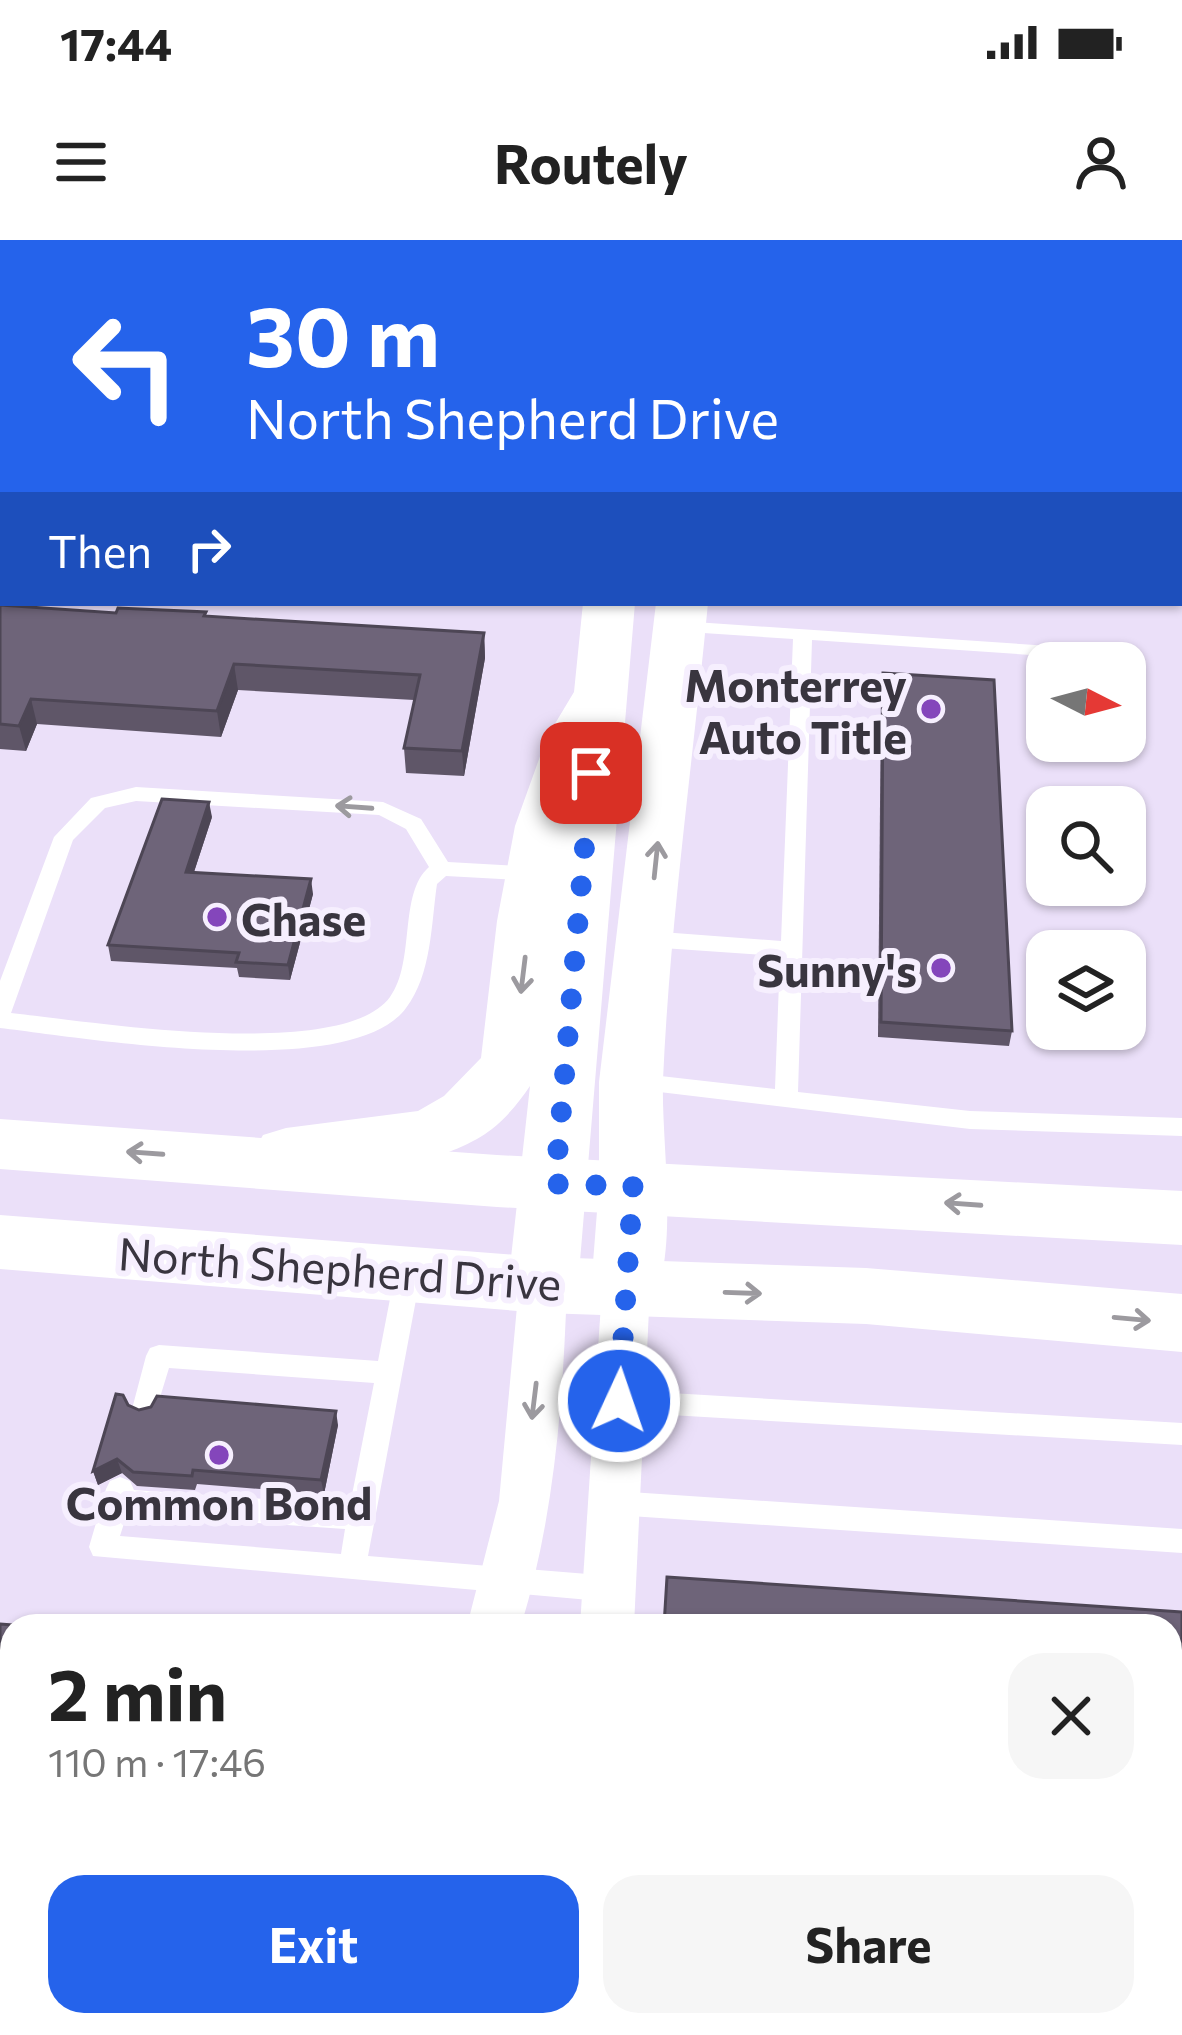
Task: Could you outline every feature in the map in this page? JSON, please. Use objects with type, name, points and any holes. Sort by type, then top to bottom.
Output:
[{"type":"main road","points":[[543,1285],[609,606]]},
{"type":"main road","points":[[626,1288],[633,1186],[632,1082],[681,615]]},
{"type":"main road","points":[[235,1159],[411,1141],[445,1128],[497,1088],[512,1063],[536,874],[572,734],[598,696]]},
{"type":"main road","points":[[0,1144],[555,1184],[1182,1218]]},
{"type":"main road","name":"North Shepherd Drive","points":[[0,1242],[543,1285],[866,1296],[1182,1323]]},
{"type":"street","points":[[502,1603],[541,1340],[543,1285]]},
{"type":"street","points":[[609,1608],[626,1288]]},
{"type":"lane","points":[[681,615],[803,634],[1026,649]]},
{"type":"lane","points":[[785,1099],[803,634]]},
{"type":"lane","points":[[441,869],[414,824],[383,809],[136,794],[98,803],[64,837],[0,1016],[274,1044],[354,1035],[394,1009],[413,968],[427,881],[441,869],[536,874]]},
{"type":"lane","points":[[648,939],[791,949]]},
{"type":"lane","points":[[632,1082],[970,1120],[1182,1127]]},
{"type":"lane","points":[[352,1568],[407,1273]]},
{"type":"lane","points":[[145,1409],[160,1356],[388,1373]]},
{"type":"lane","points":[[619,1401],[1182,1434]]},
{"type":"lane","points":[[361,1518],[119,1494],[103,1547],[352,1568],[502,1603],[609,1608]]},
{"type":"lane","points":[[615,1503],[1182,1540]]},
{"type":"building","points":[[0,606],[116,613],[118,608],[206,612],[204,616],[484,633],[462,751],[404,748],[420,675],[234,664],[217,711],[31,699],[19,726],[0,724]]},
{"type":"building","points":[[883,673],[994,680],[1012,1031],[881,1022]]},
{"type":"building","name":"Chase","points":[[162,799],[209,802],[186,872],[311,879],[288,965],[236,962],[239,953],[108,945]]},
{"type":"building","name":"Common Bond","points":[[116,1394],[139,1410],[151,1407],[157,1396],[336,1411],[321,1480],[193,1470],[192,1476],[133,1472],[117,1459],[93,1471]]},
{"type":"building","points":[[667,1577],[1182,1612],[1182,1614],[665,1614]]},
{"type":"place","name":"Monterrey Auto Title","points":[[931,709]]},
{"type":"place","name":"Chase","points":[[217,917]]},
{"type":"place","name":"Sunny's","points":[[941,968]]},
{"type":"place","name":"Common Bond","points":[[219,1455]]},
{"type":"route","points":[[591,773],[555,1184],[633,1186],[619,1401]]}]
